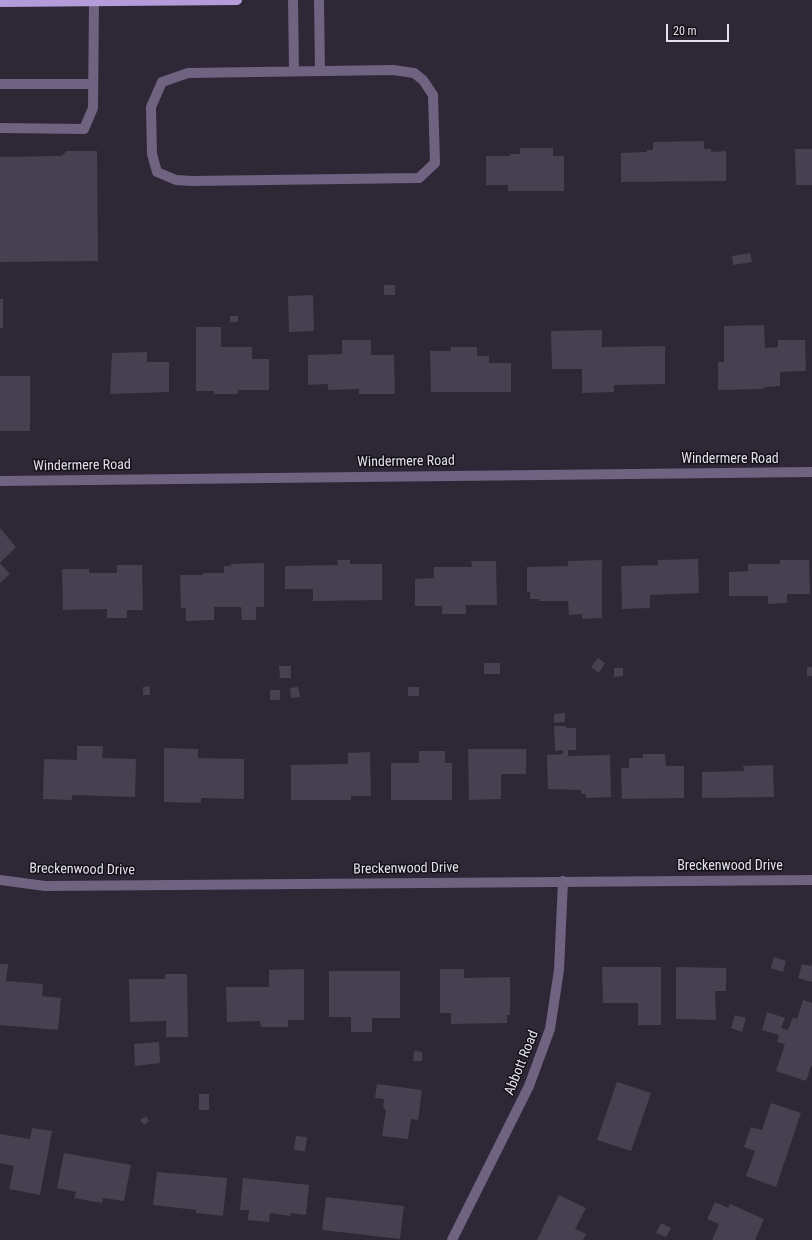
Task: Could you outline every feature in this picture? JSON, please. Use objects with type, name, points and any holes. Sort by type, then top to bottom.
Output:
[{"type":"main road","points":[[0,2],[237,0]]},
{"type":"street","points":[[293,0],[294,71]]},
{"type":"street","points":[[319,0],[320,71]]},
{"type":"street","points":[[0,128],[84,129],[93,108],[94,1]]},
{"type":"street","points":[[392,70],[414,73],[423,80],[433,95],[435,163],[419,178],[192,181],[176,180],[157,172],[152,154],[151,107],[162,82],[188,73],[294,71],[392,70]]},
{"type":"street","points":[[0,84],[93,84]]},
{"type":"street","name":"Windermere Road","points":[[0,481],[812,472]]},
{"type":"street","name":"Breckenwood Drive","points":[[0,880],[45,886],[812,880]]},
{"type":"street","name":"Abbott Road","points":[[452,1240],[529,1086],[550,1029],[559,970],[563,881]]},
{"type":"building","points":[[704,141],[704,149],[711,149],[711,152],[726,151],[726,181],[621,182],[621,153],[647,152],[647,150],[653,150],[653,142]]},
{"type":"building","points":[[520,148],[553,148],[553,156],[564,156],[564,191],[508,191],[508,185],[486,185],[486,156],[510,156],[510,154],[520,154]]},
{"type":"building","points":[[795,149],[812,149],[812,185],[796,185]]},
{"type":"building","points":[[67,151],[97,151],[98,261],[0,262],[0,157],[61,156]]},
{"type":"building","points":[[750,253],[752,262],[733,265],[732,256]]},
{"type":"building","points":[[384,285],[395,285],[395,295],[384,295]]},
{"type":"building","points":[[313,295],[314,331],[289,332],[288,296]]},
{"type":"building","points":[[0,299],[3,299],[3,328],[0,328]]},
{"type":"building","points":[[230,316],[238,316],[238,322],[230,322]]},
{"type":"building","points":[[764,325],[765,348],[778,347],[778,340],[805,340],[806,371],[780,372],[780,386],[764,387],[765,389],[718,390],[718,362],[724,362],[724,326]]},
{"type":"building","points":[[196,327],[221,327],[221,347],[252,347],[252,359],[269,359],[269,390],[238,390],[238,394],[214,394],[214,391],[196,391]]},
{"type":"building","points":[[602,330],[602,347],[665,346],[665,384],[614,385],[614,392],[582,393],[582,369],[552,369],[551,331]]},
{"type":"building","points":[[342,340],[371,340],[371,355],[394,355],[395,394],[359,394],[359,389],[328,390],[328,384],[308,385],[308,355],[342,354]]},
{"type":"building","points":[[451,347],[477,347],[477,356],[489,356],[489,363],[511,363],[511,392],[431,392],[430,351],[451,351]]},
{"type":"building","points":[[147,352],[147,362],[169,362],[169,392],[110,394],[112,353]]},
{"type":"building","points":[[0,376],[30,376],[30,431],[0,431]]},
{"type":"building","points":[[0,528],[16,547],[0,563]]},
{"type":"building","points":[[698,559],[699,593],[650,595],[650,608],[622,609],[621,566],[658,565],[658,560]]},
{"type":"building","points":[[337,560],[350,560],[350,564],[382,564],[382,600],[313,601],[313,589],[285,589],[285,566],[338,565]]},
{"type":"building","points":[[602,560],[602,618],[582,619],[582,614],[569,615],[568,601],[539,601],[539,599],[530,599],[530,592],[527,592],[527,567],[568,566],[568,561]]},
{"type":"building","points":[[780,560],[809,560],[810,594],[787,594],[787,603],[768,604],[768,596],[729,596],[729,572],[748,571],[748,564],[780,564]]},
{"type":"building","points":[[471,561],[496,561],[497,605],[466,605],[466,614],[442,614],[442,606],[415,606],[415,579],[434,578],[434,567],[472,567]]},
{"type":"building","points":[[0,563],[10,574],[0,583]]},
{"type":"building","points":[[264,563],[264,607],[256,607],[256,620],[242,620],[241,607],[214,607],[214,620],[186,621],[186,608],[181,608],[180,575],[224,573],[224,566],[231,566],[231,564]]},
{"type":"building","points":[[117,565],[142,565],[143,610],[127,610],[127,618],[107,618],[107,609],[63,610],[62,569],[89,569],[89,573],[117,573]]},
{"type":"building","points":[[598,658],[605,663],[599,673],[591,667]]},
{"type":"building","points":[[484,663],[500,663],[500,674],[484,674]]},
{"type":"building","points":[[279,666],[291,666],[291,678],[280,678]]},
{"type":"building","points":[[807,667],[812,667],[812,676],[807,676]]},
{"type":"building","points":[[614,668],[623,668],[623,676],[614,677]]},
{"type":"building","points":[[150,686],[150,695],[143,695],[143,687]]},
{"type":"building","points":[[298,687],[300,697],[291,698],[290,688]]},
{"type":"building","points":[[408,687],[419,687],[419,696],[408,696]]},
{"type":"building","points":[[270,690],[280,690],[280,700],[270,700]]},
{"type":"building","points":[[565,713],[565,722],[554,723],[554,714]]},
{"type":"building","points":[[554,726],[576,728],[576,750],[568,750],[568,756],[610,755],[611,797],[586,798],[586,794],[581,794],[581,790],[548,789],[547,755],[563,754],[563,750],[555,751]]},
{"type":"building","points":[[77,746],[103,746],[102,758],[136,759],[135,797],[72,795],[72,800],[43,799],[44,759],[77,760]]},
{"type":"building","points":[[164,748],[198,749],[198,758],[244,759],[244,799],[201,798],[201,803],[164,802]]},
{"type":"building","points":[[468,749],[526,749],[526,774],[501,774],[501,799],[469,800]]},
{"type":"building","points":[[419,751],[445,751],[445,763],[452,763],[452,800],[391,800],[391,763],[419,763]]},
{"type":"building","points":[[370,752],[371,796],[351,796],[351,800],[291,800],[291,765],[348,764],[348,753]]},
{"type":"building","points":[[643,754],[665,754],[666,766],[684,766],[684,798],[622,799],[621,768],[629,768],[629,758],[643,758]]},
{"type":"building","points":[[773,765],[774,797],[702,798],[702,772],[744,771],[743,766]]},
{"type":"building","points":[[774,957],[786,961],[783,972],[771,968]]},
{"type":"building","points":[[812,963],[812,982],[798,978],[802,964],[811,966]]},
{"type":"building","points":[[0,964],[8,964],[6,981],[43,984],[42,996],[61,998],[58,1030],[0,1025]]},
{"type":"building","points":[[602,967],[661,967],[661,1025],[638,1025],[638,1003],[603,1003]]},
{"type":"building","points":[[676,967],[726,968],[726,991],[715,991],[716,1020],[676,1019]]},
{"type":"building","points":[[304,969],[304,1020],[288,1020],[288,1027],[261,1027],[260,1021],[227,1022],[226,987],[269,987],[269,970]]},
{"type":"building","points":[[440,969],[464,969],[464,978],[510,977],[510,1015],[507,1015],[507,1023],[451,1024],[451,1013],[440,1013]]},
{"type":"building","points":[[329,971],[400,971],[400,1018],[372,1018],[372,1032],[351,1032],[351,1017],[329,1017]]},
{"type":"building","points":[[165,974],[187,974],[188,1037],[166,1037],[166,1021],[130,1022],[129,979],[165,979]]},
{"type":"building","points":[[803,1000],[812,1003],[812,1066],[806,1081],[776,1071],[785,1044],[777,1042],[779,1035],[762,1030],[767,1012],[785,1018],[781,1028],[788,1030],[793,1017],[797,1019]]},
{"type":"building","points":[[735,1015],[746,1018],[742,1032],[731,1028]]},
{"type":"building","points":[[159,1042],[160,1063],[135,1066],[134,1044]]},
{"type":"building","points":[[414,1051],[422,1052],[422,1061],[413,1061]]},
{"type":"building","points":[[617,1082],[651,1093],[631,1151],[597,1140]]},
{"type":"building","points":[[377,1084],[422,1090],[418,1120],[411,1119],[408,1139],[382,1136],[386,1110],[383,1108],[384,1099],[375,1098]]},
{"type":"building","points":[[199,1094],[209,1094],[209,1110],[199,1110]]},
{"type":"building","points":[[771,1103],[801,1113],[776,1187],[746,1176],[755,1151],[744,1147],[751,1127],[762,1130]]},
{"type":"building","points":[[146,1116],[149,1121],[144,1125],[140,1120]]},
{"type":"building","points":[[32,1128],[52,1131],[40,1195],[9,1189],[14,1166],[0,1163],[0,1134],[30,1139]]},
{"type":"building","points":[[296,1136],[307,1137],[305,1151],[294,1150]]},
{"type":"building","points":[[64,1153],[131,1165],[124,1201],[103,1198],[102,1203],[74,1198],[76,1192],[57,1188]]},
{"type":"building","points":[[157,1172],[227,1178],[223,1216],[196,1213],[196,1210],[153,1205]]},
{"type":"building","points":[[243,1178],[309,1185],[306,1215],[290,1213],[290,1216],[270,1213],[269,1222],[248,1220],[249,1210],[240,1210]]},
{"type":"building","points":[[559,1195],[586,1208],[575,1229],[586,1234],[583,1240],[537,1240]]},
{"type":"building","points":[[326,1197],[404,1206],[400,1239],[322,1230]]},
{"type":"building","points":[[715,1202],[728,1208],[730,1204],[764,1219],[755,1240],[712,1240],[719,1224],[707,1219]]},
{"type":"building","points":[[661,1223],[671,1228],[666,1237],[656,1233]]}]
